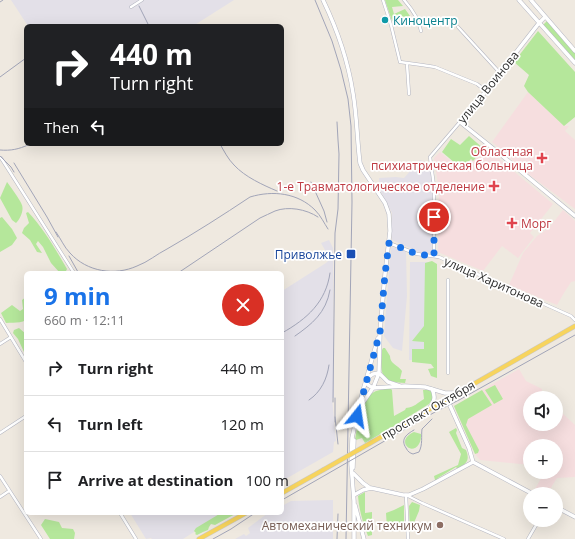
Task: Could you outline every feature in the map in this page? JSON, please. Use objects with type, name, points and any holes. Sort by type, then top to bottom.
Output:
[{"type":"main road","points":[[323,0],[336,28],[351,78],[360,163],[385,203],[390,223],[380,332],[379,373],[372,388],[358,410]]},
{"type":"main road","points":[[519,0],[575,63]]},
{"type":"main road","points":[[531,0],[575,50]]},
{"type":"main road","name":"улица Воинова","points":[[460,122],[464,119],[539,22],[545,17]]},
{"type":"main road","points":[[460,122],[575,216]]},
{"type":"main road","name":"проспект Октября","points":[[284,492],[575,326]]},
{"type":"main road","points":[[354,539],[354,425],[380,332]]},
{"type":"main road","points":[[367,379],[368,376],[379,373]]},
{"type":"main road","points":[[379,373],[388,382],[405,386]]},
{"type":"main road","points":[[367,379],[368,385],[372,388],[405,386],[425,387],[445,393],[457,393]]},
{"type":"main road","points":[[428,410],[432,406],[435,398],[432,389]]},
{"type":"main road","points":[[447,399],[474,462],[523,489]]},
{"type":"main road","points":[[353,473],[363,483],[371,488],[406,495],[423,489],[474,462]]},
{"type":"main road","points":[[354,495],[365,489],[371,488]]},
{"type":"main road","points":[[354,501],[364,539]]},
{"type":"main road","points":[[563,511],[575,517]]},
{"type":"main road","points":[[199,539],[242,515]]},
{"type":"street","points":[[131,7],[142,0]]},
{"type":"street","points":[[383,0],[400,62],[435,67],[477,84],[486,91]]},
{"type":"street","points":[[404,0],[418,20],[421,31]]},
{"type":"street","points":[[458,28],[500,73]]},
{"type":"street","points":[[407,64],[409,94]]},
{"type":"street","name":"улица Воинова","points":[[434,256],[434,186],[430,157],[460,122]]},
{"type":"street","points":[[0,158],[73,271]]},
{"type":"street","name":"улица Харитонова","points":[[389,243],[417,254],[434,256],[571,316],[575,320]]},
{"type":"street","points":[[448,280],[448,373]]},
{"type":"street","points":[[0,319],[24,359]]},
{"type":"street","points":[[0,344],[11,337]]},
{"type":"street","points":[[0,433],[24,417]]},
{"type":"street","points":[[0,476],[24,514]]},
{"type":"street","points":[[0,496],[9,491]]},
{"type":"street","points":[[408,539],[406,495],[504,539]]},
{"type":"street","points":[[25,515],[41,539]]},
{"type":"street","points":[[121,515],[136,539]]},
{"type":"street","points":[[528,539],[535,527]]},
{"type":"shaded area","points":[[11,0],[234,0],[196,24],[27,24]]},
{"type":"shaded area","name":"Областная психиатрическая больница","points":[[528,92],[564,126],[569,126],[565,131],[575,140],[575,209],[531,176],[492,142]]},
{"type":"shaded area","points":[[486,148],[553,204],[530,233],[534,237],[518,258],[502,246],[483,271],[438,252],[439,191],[434,158],[440,152],[463,171],[471,161]]},
{"type":"shaded area","points":[[420,160],[430,164],[433,186],[432,253],[419,252],[392,240],[392,213],[380,190],[379,178],[404,178]]},
{"type":"shaded area","points":[[563,210],[575,221],[575,281],[571,282],[557,305],[509,285],[523,253],[537,236],[549,228]]},
{"type":"shaded area","points":[[329,240],[333,248],[334,398],[332,398],[336,441],[334,442],[333,452],[284,480],[284,290],[329,260],[329,257],[321,243]]},
{"type":"shaded area","points":[[391,247],[406,252],[407,296],[402,351],[393,348],[384,336]]},
{"type":"shaded area","points":[[410,262],[429,262],[428,360],[409,360]]},
{"type":"shaded area","points":[[519,369],[526,381],[542,389],[542,391],[523,391],[523,431],[563,431],[563,414],[575,425],[575,477],[563,478],[563,439],[523,439],[523,464],[480,460],[475,454],[454,406]]},
{"type":"shaded area","points":[[541,479],[556,479],[551,487],[536,487]]},
{"type":"shaded area","points":[[333,500],[333,539],[235,539],[244,534],[246,536],[250,533],[248,528],[265,515],[284,515],[284,505],[291,501]]},
{"type":"shaded area","points":[[131,515],[219,516],[183,539],[146,539]]},
{"type":"green space","points":[[385,0],[398,0],[403,6],[392,7],[394,14],[405,9],[410,16],[392,21]]},
{"type":"green space","points":[[547,21],[575,53],[575,60],[543,25]]},
{"type":"green space","points":[[538,31],[575,72],[575,117],[564,126],[528,92],[524,86],[529,75],[514,62]]},
{"type":"green space","points":[[469,136],[484,149],[473,161],[471,159],[462,169],[442,152],[451,139],[460,145]]},
{"type":"green space","points":[[7,182],[22,205],[21,215],[16,223],[12,220],[0,198]]},
{"type":"green space","points":[[28,212],[39,225],[67,269],[66,271],[58,271],[51,263],[43,247],[38,241],[36,244],[42,253],[37,252],[30,240],[22,233],[24,228],[29,223],[26,213]]},
{"type":"green space","points":[[2,217],[17,238],[12,245],[0,252],[0,218]]},
{"type":"green space","points":[[432,261],[437,264],[437,378],[431,376],[428,369],[434,368],[431,364],[412,362],[412,349],[424,349],[424,342],[412,341],[424,326],[425,263]]},
{"type":"green space","points":[[24,298],[24,321],[6,323],[1,313],[12,305],[20,311],[23,309],[22,300]]},
{"type":"green space","points":[[19,328],[24,332],[24,352],[18,339],[13,333],[14,330]]},
{"type":"green space","points":[[383,348],[385,348],[393,363],[402,371],[400,379],[406,379],[405,383],[390,381],[383,374],[381,364]]},
{"type":"green space","points":[[495,385],[503,399],[494,404],[485,390]]},
{"type":"green space","points":[[385,389],[392,390],[394,416],[424,399],[423,390],[429,390],[432,392],[433,398],[429,404],[365,443],[362,438],[355,440],[361,412],[366,400],[376,391]]},
{"type":"green space","points":[[482,390],[492,405],[468,419],[466,425],[479,450],[478,453],[475,454],[454,406]]},
{"type":"green space","points":[[456,428],[456,433],[462,448],[466,450],[468,459],[464,465],[458,469],[456,467],[435,480],[434,476],[458,465],[461,454],[449,432]]},
{"type":"green space","points":[[414,432],[421,434],[421,438],[416,448],[412,449],[406,446],[405,443],[408,435]]},
{"type":"green space","points":[[365,492],[365,513],[372,512],[372,535],[368,536],[359,506],[358,496]]},
{"type":"green space","points":[[412,502],[420,505],[410,532],[409,506]]},
{"type":"green space","points":[[404,505],[404,528],[399,527],[387,529],[386,513]]},
{"type":"green space","points":[[218,515],[233,515],[215,525],[211,524],[208,530],[197,535],[194,531],[196,528]]},
{"type":"green space","points":[[45,519],[59,522],[62,528],[73,529],[75,533],[74,539],[50,539],[41,525]]},
{"type":"tram line","points":[[284,499],[435,412],[575,335]]},
{"type":"tram line","points":[[414,430],[404,439],[404,445],[410,453],[413,454],[419,452],[422,429],[432,419]]},
{"type":"tram line","points":[[213,539],[252,515]]},
{"type":"railway","points":[[315,0],[332,41],[341,70],[348,99],[351,126],[352,202],[346,539]]},
{"type":"railway","points":[[139,6],[148,24]]},
{"type":"railway","points":[[0,77],[24,59]]},
{"type":"railway","points":[[333,402],[335,233],[338,209],[339,154],[337,122]]},
{"type":"railway","points":[[0,150],[15,149],[26,146]]},
{"type":"railway","points":[[221,146],[226,155],[238,169],[254,180],[277,191]]},
{"type":"railway","points":[[0,156],[14,172]]},
{"type":"railway","points":[[14,163],[58,237]]},
{"type":"railway","points":[[311,182],[324,211],[327,222]]},
{"type":"railway","points":[[56,232],[70,253],[85,264],[102,270],[120,271],[145,262],[250,197],[259,195],[285,194],[301,200],[315,210],[328,229]]},
{"type":"railway","points":[[181,271],[260,218],[280,209],[297,209],[318,217]]},
{"type":"railway","points":[[69,256],[77,271]]},
{"type":"railway","points":[[284,332],[307,316],[314,309],[324,293],[330,273]]},
{"type":"railway","points":[[295,336],[307,327],[322,311],[330,290]]},
{"type":"railway","points":[[309,400],[323,385],[329,365]]},
{"type":"railway","points":[[335,398],[335,422]]},
{"type":"railway","points":[[335,417],[338,444]]},
{"type":"railway","points":[[337,539],[338,514]]},
{"type":"place","name":"Киноцентр","points":[[385,20]]},
{"type":"place","name":"Областная психиатрическая больница","points":[[542,158]]},
{"type":"place","name":"1-е Травматологическое отделение","points":[[494,186]]},
{"type":"place","name":"Морг","points":[[512,223]]},
{"type":"place","name":"Приволжье","points":[[351,254]]},
{"type":"place","name":"Автомеханический техникум","points":[[440,525]]},
{"type":"route","points":[[357,416],[380,332],[389,243],[417,254],[434,256],[434,217]]}]
